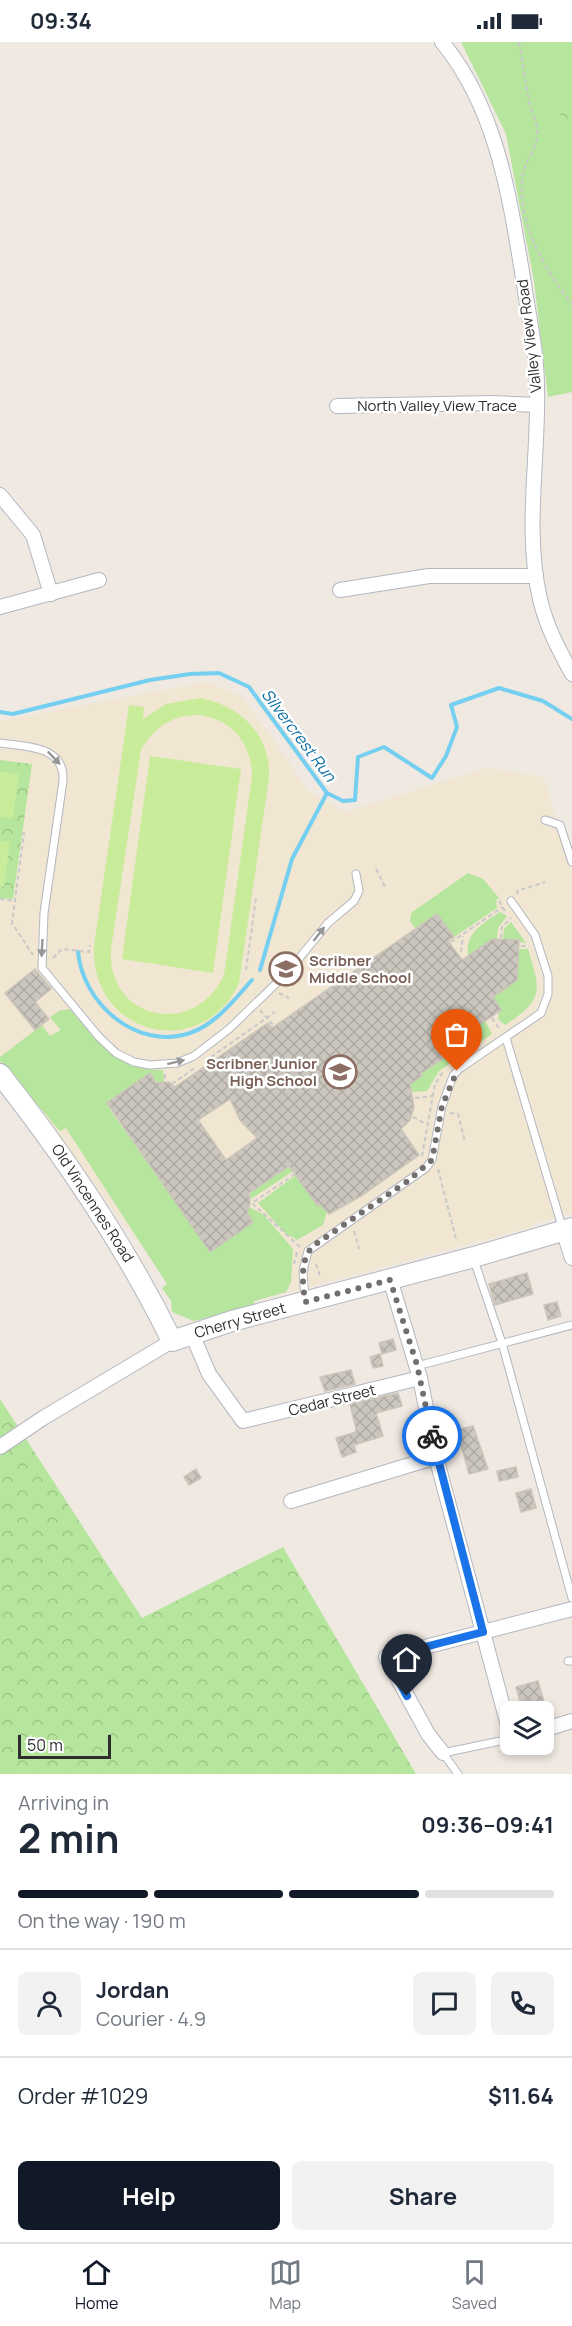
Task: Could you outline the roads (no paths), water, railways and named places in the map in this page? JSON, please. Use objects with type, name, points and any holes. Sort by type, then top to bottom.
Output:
[{"type":"street","name":"Valley View Road","points":[[442,42],[466,78],[497,150],[515,231],[536,365],[533,529],[536,576],[546,620],[572,674]]},
{"type":"street","name":"North Valley View Trace","points":[[337,406],[492,403],[537,405]]},
{"type":"street","points":[[0,495],[33,535],[51,594]]},
{"type":"street","points":[[340,590],[429,576],[536,576]]},
{"type":"street","points":[[0,607],[99,580]]},
{"type":"street","name":"Old Vincennes Road","points":[[0,1074],[50,1137],[99,1209],[135,1268],[172,1341]]},
{"type":"street","points":[[568,1229],[572,1258]]},
{"type":"street","name":"Cherry Street","points":[[0,1447],[62,1406],[172,1341],[568,1229]]},
{"type":"street","points":[[390,1280],[418,1372],[436,1457],[502,1701]]},
{"type":"street","name":"Cedar Street","points":[[192,1334],[209,1374],[243,1421],[418,1372]]},
{"type":"street","points":[[291,1501],[436,1457]]},
{"type":"street","points":[[443,1753],[428,1734],[386,1657],[572,1609]]},
{"type":"street","points":[[554,1727],[572,1721]]},
{"type":"lane","points":[[0,744],[45,750],[56,757],[62,767],[63,781],[44,913],[41,966],[110,1048],[134,1062],[150,1065],[177,1063],[194,1056],[255,1005],[294,965],[328,923],[354,901],[358,891],[356,874]]},
{"type":"lane","points":[[545,820],[560,825],[572,862]]},
{"type":"lane","points":[[305,1302],[303,1271],[307,1254],[313,1246],[430,1163],[449,1084],[459,1069],[541,1013],[548,994],[548,976],[536,935],[511,901]]},
{"type":"lane","points":[[506,1038],[568,1229]]},
{"type":"lane","points":[[474,1257],[502,1343],[572,1598]]},
{"type":"lane","points":[[418,1372],[502,1343],[572,1326]]},
{"type":"lane","points":[[458,1774],[443,1753],[500,1741]]},
{"type":"waterway","name":"Silvercrest Run","points":[[0,712],[13,714],[150,680],[190,674],[219,673],[249,687],[327,793],[343,801],[355,800],[358,757],[384,747],[432,778],[446,756],[457,727],[451,705],[499,688],[543,701],[572,719]]},
{"type":"waterway","points":[[260,970],[292,859],[327,793]]},
{"type":"waterway","points":[[78,952],[82,971],[90,989],[102,1005],[116,1019],[133,1029],[151,1035],[170,1037],[199,1029],[224,1011],[252,980]]},
{"type":"place","name":"Scribner Middle School","points":[[286,969]]},
{"type":"place","name":"Scribner Junior High School","points":[[340,1072]]}]
